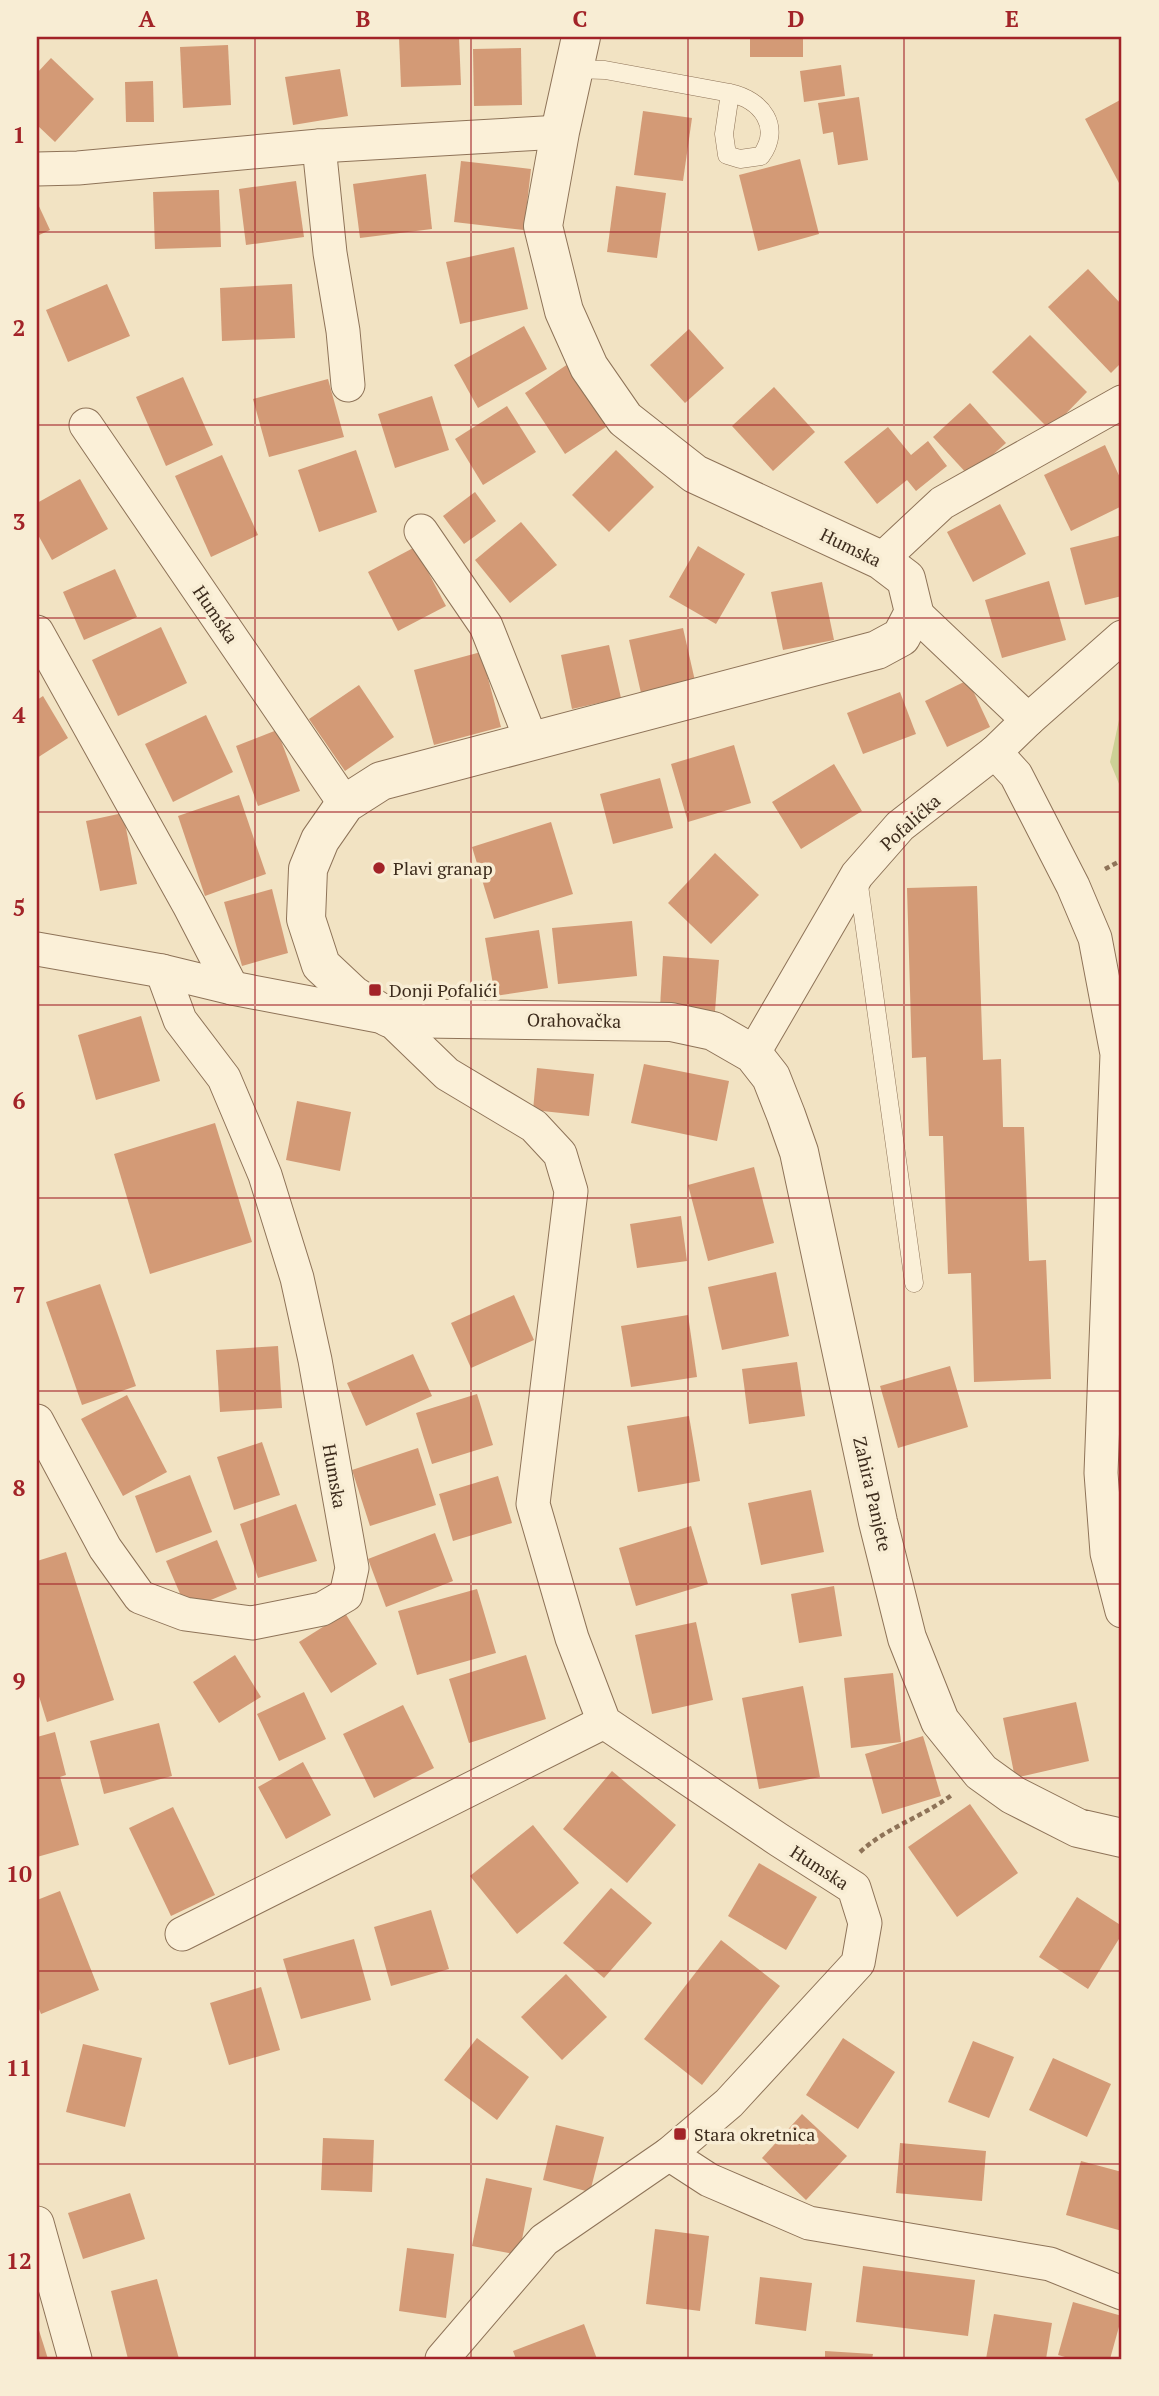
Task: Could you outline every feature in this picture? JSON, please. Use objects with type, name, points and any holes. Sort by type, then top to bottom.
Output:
[{"type":"street","name":"Humska","points":[[577,53],[543,226],[564,311],[589,367],[625,419],[695,474],[881,560],[906,579],[914,612]]},
{"type":"street","points":[[37,169],[78,168],[318,146],[560,132]]},
{"type":"street","points":[[318,146],[348,384]]},
{"type":"street","points":[[881,560],[942,503],[1122,401]]},
{"type":"street","name":"Humska","points":[[86,425],[345,804]]},
{"type":"street","points":[[421,531],[486,626],[532,741]]},
{"type":"street","points":[[182,1934],[604,1722],[572,1638],[533,1504],[571,1191],[561,1154],[534,1126],[447,1074],[389,1018],[353,995],[321,965],[306,919],[308,869],[320,840],[345,804],[381,781],[877,650],[901,637],[914,612],[1028,720]]},
{"type":"street","points":[[37,632],[232,988]]},
{"type":"street","name":"Pofalićka","points":[[753,1054],[858,875],[900,827],[995,752],[1122,637]]},
{"type":"street","points":[[995,752],[1016,775],[1073,886],[1095,937],[1117,1054],[1101,1473],[1107,1553],[1122,1611]]},
{"type":"street","points":[[37,949],[162,971],[232,988],[389,1018]]},
{"type":"street","name":"Humska","points":[[37,1421],[105,1548],[140,1597],[186,1614],[251,1623],[322,1609],[346,1595],[352,1568],[315,1360],[297,1279],[265,1175],[225,1078],[180,1020],[162,971]]},
{"type":"street","name":"Orahovačka","points":[[389,1018],[671,1022],[713,1031],[753,1054]]},
{"type":"street","name":"Zahira Panjete","points":[[753,1054],[771,1077],[799,1152],[878,1522],[907,1639],[940,1721],[981,1772],[1013,1795],[1078,1828],[1122,1839]]},
{"type":"street","name":"Humska","points":[[442,2359],[544,2240],[670,2154],[729,2103],[858,1963],[865,1923],[854,1888],[604,1722]]},
{"type":"street","points":[[670,2154],[709,2180],[809,2223],[1051,2264],[1122,2293]]},
{"type":"street","points":[[37,2223],[75,2359]]},
{"type":"lane","points":[[577,53],[605,70],[730,93]]},
{"type":"lane","points":[[858,875],[914,1283]]},
{"type":"path","points":[[834,1875],[876,1837],[944,1801],[981,1772]]},
{"type":"green space","points":[[1122,706],[1122,791],[1110,762]]},
{"type":"building","points":[[399,37],[459,37],[461,85],[401,87]]},
{"type":"building","points":[[750,37],[803,37],[803,57],[750,57]]},
{"type":"building","points":[[228,45],[231,105],[183,108],[180,47]]},
{"type":"building","points":[[521,48],[522,105],[474,106],[473,49]]},
{"type":"building","points":[[51,58],[94,99],[55,142],[37,125],[37,73]]},
{"type":"building","points":[[841,65],[845,96],[804,102],[800,71]]},
{"type":"building","points":[[340,69],[348,116],[293,125],[285,77]]},
{"type":"building","points":[[153,81],[154,122],[126,122],[125,82]]},
{"type":"building","points":[[859,97],[868,160],[838,165],[833,132],[823,134],[818,103]]},
{"type":"building","points":[[1122,99],[1122,182],[1119,183],[1085,119]]},
{"type":"building","points":[[643,111],[692,118],[683,181],[634,175]]},
{"type":"building","points":[[800,159],[819,234],[758,251],[739,175]]},
{"type":"building","points":[[461,161],[531,169],[524,230],[454,222]]},
{"type":"building","points":[[426,174],[432,229],[360,238],[353,184]]},
{"type":"building","points":[[296,181],[304,237],[246,245],[239,189]]},
{"type":"building","points":[[616,186],[666,193],[657,258],[607,252]]},
{"type":"building","points":[[219,190],[221,247],[155,249],[153,192]]},
{"type":"building","points":[[37,202],[50,230],[37,236]]},
{"type":"building","points":[[514,247],[528,309],[460,324],[446,262]]},
{"type":"building","points":[[1088,269],[1122,305],[1122,362],[1111,373],[1048,307]]},
{"type":"building","points":[[107,284],[130,336],[68,362],[46,310]]},
{"type":"building","points":[[292,284],[295,338],[222,341],[220,288]]},
{"type":"building","points":[[524,326],[547,369],[478,408],[454,365]]},
{"type":"building","points":[[689,329],[724,368],[685,403],[650,365]]},
{"type":"building","points":[[1030,335],[1087,392],[1050,430],[992,372]]},
{"type":"building","points":[[568,364],[609,425],[565,454],[525,393]]},
{"type":"building","points":[[183,377],[213,445],[166,466],[136,397]]},
{"type":"building","points":[[328,379],[344,437],[269,457],[253,399]]},
{"type":"building","points":[[774,387],[815,432],[773,471],[732,426]]},
{"type":"building","points":[[432,396],[449,450],[395,468],[378,414]]},
{"type":"building","points":[[970,403],[1006,443],[969,476],[933,437]]},
{"type":"building","points":[[507,406],[536,452],[483,485],[455,439]]},
{"type":"building","points":[[888,427],[911,455],[928,441],[947,466],[916,491],[907,480],[877,504],[844,462]]},
{"type":"building","points":[[1105,445],[1122,482],[1122,506],[1071,531],[1044,475]]},
{"type":"building","points":[[356,450],[377,512],[319,532],[298,470]]},
{"type":"building","points":[[616,450],[654,487],[609,532],[572,495]]},
{"type":"building","points":[[222,455],[258,535],[211,557],[175,476]]},
{"type":"building","points":[[80,479],[108,529],[52,560],[37,533],[37,503]]},
{"type":"building","points":[[475,492],[496,521],[464,544],[443,516]]},
{"type":"building","points":[[1000,504],[1026,554],[973,582],[947,532]]},
{"type":"building","points":[[521,522],[557,565],[510,603],[475,560]]},
{"type":"building","points":[[1122,535],[1122,596],[1085,605],[1070,548]]},
{"type":"building","points":[[698,546],[745,574],[716,624],[669,597]]},
{"type":"building","points":[[415,547],[446,606],[398,631],[368,572]]},
{"type":"building","points":[[115,569],[137,617],[84,640],[63,592]]},
{"type":"building","points":[[1049,581],[1066,640],[1002,658],[985,600]]},
{"type":"building","points":[[822,582],[834,640],[783,650],[771,592]]},
{"type":"building","points":[[161,627],[187,683],[118,716],[92,660]]},
{"type":"building","points":[[683,628],[695,681],[641,693],[629,640]]},
{"type":"building","points":[[609,645],[621,698],[572,709],[561,655]]},
{"type":"building","points":[[481,652],[501,727],[434,745],[414,670]]},
{"type":"building","points":[[968,680],[990,727],[947,747],[925,701]]},
{"type":"building","points":[[359,685],[394,737],[345,771],[309,719]]},
{"type":"building","points":[[900,692],[916,734],[863,754],[847,713]]},
{"type":"building","points":[[43,696],[68,738],[37,758],[37,700]]},
{"type":"building","points":[[206,715],[233,772],[173,802],[145,744]]},
{"type":"building","points":[[277,730],[300,791],[258,806],[236,746]]},
{"type":"building","points":[[734,745],[751,803],[688,822],[671,764]]},
{"type":"building","points":[[834,764],[862,811],[801,849],[772,802]]},
{"type":"building","points":[[660,778],[673,828],[613,844],[600,794]]},
{"type":"building","points":[[239,795],[266,874],[205,896],[178,816]]},
{"type":"building","points":[[123,813],[137,884],[100,891],[86,821]]},
{"type":"building","points":[[551,822],[573,894],[494,919],[472,847]]},
{"type":"building","points":[[715,853],[759,895],[711,944],[668,903]]},
{"type":"building","points":[[977,886],[983,1060],[1001,1059],[1003,1127],[1024,1127],[1029,1261],[1046,1260],[1051,1379],[974,1382],[971,1273],[948,1274],[943,1136],[929,1136],[926,1057],[912,1058],[907,888]]},
{"type":"building","points":[[272,889],[288,953],[242,966],[224,902]]},
{"type":"building","points":[[632,921],[637,976],[558,984],[552,928]]},
{"type":"building","points":[[539,930],[548,988],[495,996],[485,938]]},
{"type":"building","points":[[663,956],[719,960],[715,1011],[660,1007]]},
{"type":"building","points":[[141,1016],[160,1081],[96,1100],[78,1035]]},
{"type":"building","points":[[644,1064],[729,1081],[717,1141],[631,1123]]},
{"type":"building","points":[[537,1068],[594,1074],[589,1116],[533,1110]]},
{"type":"building","points":[[297,1101],[351,1112],[340,1171],[286,1160]]},
{"type":"building","points":[[215,1123],[252,1242],[150,1274],[114,1154]]},
{"type":"building","points":[[754,1167],[774,1243],[708,1261],[688,1185]]},
{"type":"building","points":[[681,1216],[687,1261],[637,1268],[630,1224]]},
{"type":"building","points":[[776,1272],[789,1336],[722,1350],[708,1287]]},
{"type":"building","points":[[100,1284],[136,1386],[82,1405],[46,1302]]},
{"type":"building","points":[[514,1295],[534,1340],[471,1368],[451,1323]]},
{"type":"building","points":[[688,1315],[697,1377],[631,1387],[621,1326]]},
{"type":"building","points":[[278,1346],[282,1408],[220,1412],[216,1350]]},
{"type":"building","points":[[413,1354],[432,1396],[366,1426],[347,1383]]},
{"type":"building","points":[[797,1362],[805,1416],[749,1424],[742,1369]]},
{"type":"building","points":[[950,1366],[968,1427],[898,1448],[880,1386]]},
{"type":"building","points":[[477,1394],[493,1445],[432,1464],[416,1413]]},
{"type":"building","points":[[127,1395],[167,1472],[123,1496],[81,1419]]},
{"type":"building","points":[[689,1416],[700,1481],[638,1492],[627,1426]]},
{"type":"building","points":[[262,1442],[280,1495],[234,1510],[217,1457]]},
{"type":"building","points":[[418,1448],[436,1505],[370,1526],[352,1470]]},
{"type":"building","points":[[190,1475],[212,1532],[156,1553],[135,1496]]},
{"type":"building","points":[[498,1476],[512,1523],[453,1541],[439,1494]]},
{"type":"building","points":[[811,1490],[824,1552],[761,1565],[748,1503]]},
{"type":"building","points":[[296,1504],[317,1561],[258,1578],[240,1524]]},
{"type":"building","points":[[691,1526],[708,1584],[636,1606],[619,1548]]},
{"type":"building","points":[[435,1533],[453,1581],[386,1607],[368,1559]]},
{"type":"building","points":[[217,1540],[237,1589],[187,1610],[166,1561]]},
{"type":"building","points":[[66,1552],[114,1700],[47,1722],[37,1690],[37,1561]]},
{"type":"building","points":[[834,1586],[842,1636],[799,1643],[791,1594]]},
{"type":"building","points":[[477,1589],[496,1653],[417,1675],[398,1611]]},
{"type":"building","points":[[345,1613],[377,1664],[331,1693],[299,1642]]},
{"type":"building","points":[[696,1622],[713,1700],[652,1714],[635,1635]]},
{"type":"building","points":[[235,1655],[261,1697],[219,1723],[193,1682]]},
{"type":"building","points":[[526,1655],[546,1719],[469,1743],[449,1679]]},
{"type":"building","points":[[893,1673],[901,1742],[851,1748],[844,1678]]},
{"type":"building","points":[[803,1686],[820,1777],[759,1789],[742,1698]]},
{"type":"building","points":[[304,1692],[326,1739],[279,1761],[257,1714]]},
{"type":"building","points":[[1076,1702],[1089,1761],[1015,1778],[1003,1718]]},
{"type":"building","points":[[403,1705],[434,1768],[374,1798],[343,1734]]},
{"type":"building","points":[[159,1723],[172,1776],[104,1794],[90,1741]]},
{"type":"building","points":[[55,1732],[66,1775],[60,1777],[79,1845],[37,1857],[37,1737]]},
{"type":"building","points":[[923,1736],[941,1796],[882,1814],[865,1754]]},
{"type":"building","points":[[303,1762],[331,1815],[286,1839],[258,1787]]},
{"type":"building","points":[[612,1771],[676,1825],[627,1883],[563,1829]]},
{"type":"building","points":[[970,1804],[1018,1873],[957,1917],[908,1847]]},
{"type":"building","points":[[173,1807],[215,1895],[171,1916],[129,1828]]},
{"type":"building","points":[[533,1825],[579,1883],[517,1934],[470,1876]]},
{"type":"building","points":[[759,1863],[817,1897],[786,1950],[728,1916]]},
{"type":"building","points":[[611,1888],[652,1923],[604,1978],[563,1943]]},
{"type":"building","points":[[60,1891],[99,1990],[41,2014],[37,2004],[37,1900]]},
{"type":"building","points":[[1077,1897],[1122,1926],[1122,1934],[1088,1989],[1039,1957]]},
{"type":"building","points":[[431,1910],[449,1969],[391,1986],[374,1927]]},
{"type":"building","points":[[354,1939],[371,2000],[301,2019],[283,1959]]},
{"type":"building","points":[[721,1940],[780,1986],[702,2085],[644,2039]]},
{"type":"building","points":[[566,1974],[607,2017],[562,2060],[521,2017]]},
{"type":"building","points":[[261,1987],[280,2050],[229,2065],[210,2003]]},
{"type":"building","points":[[477,2038],[529,2077],[497,2120],[444,2080]]},
{"type":"building","points":[[843,2038],[895,2072],[858,2129],[806,2095]]},
{"type":"building","points":[[973,2041],[1014,2057],[989,2118],[948,2102]]},
{"type":"building","points":[[83,2044],[142,2058],[125,2127],[66,2112]]},
{"type":"building","points":[[1053,2058],[1111,2084],[1087,2137],[1029,2110]]},
{"type":"building","points":[[802,2114],[847,2156],[806,2200],[762,2158]]},
{"type":"building","points":[[556,2125],[604,2137],[590,2192],[543,2180]]},
{"type":"building","points":[[323,2138],[374,2140],[372,2192],[321,2190]]},
{"type":"building","points":[[900,2143],[986,2151],[982,2201],[896,2193]]},
{"type":"building","points":[[1081,2161],[1122,2172],[1122,2231],[1066,2215]]},
{"type":"building","points":[[486,2178],[532,2188],[519,2255],[472,2246]]},
{"type":"building","points":[[130,2193],[145,2239],[83,2259],[68,2213]]},
{"type":"building","points":[[655,2229],[709,2236],[700,2311],[646,2304]]},
{"type":"building","points":[[407,2248],[454,2254],[446,2318],[399,2311]]},
{"type":"building","points":[[863,2266],[975,2280],[968,2336],[856,2322]]},
{"type":"building","points":[[760,2277],[812,2283],[806,2331],[755,2324]]},
{"type":"building","points":[[157,2279],[179,2359],[128,2359],[111,2291]]},
{"type":"building","points":[[1073,2302],[1122,2316],[1110,2359],[1072,2359],[1058,2355]]},
{"type":"building","points":[[994,2314],[1052,2323],[1046,2359],[986,2359]]},
{"type":"building","points":[[37,2324],[48,2359],[37,2359]]},
{"type":"building","points":[[584,2324],[597,2359],[516,2359],[513,2351]]},
{"type":"building","points":[[825,2351],[873,2354],[872,2359],[825,2359]]},
{"type":"place","name":"Plavi granap","points":[[379,868]]},
{"type":"place","name":"Donji Pofalići","points":[[375,990]]},
{"type":"place","name":"Stara okretnica","points":[[680,2134]]}]
